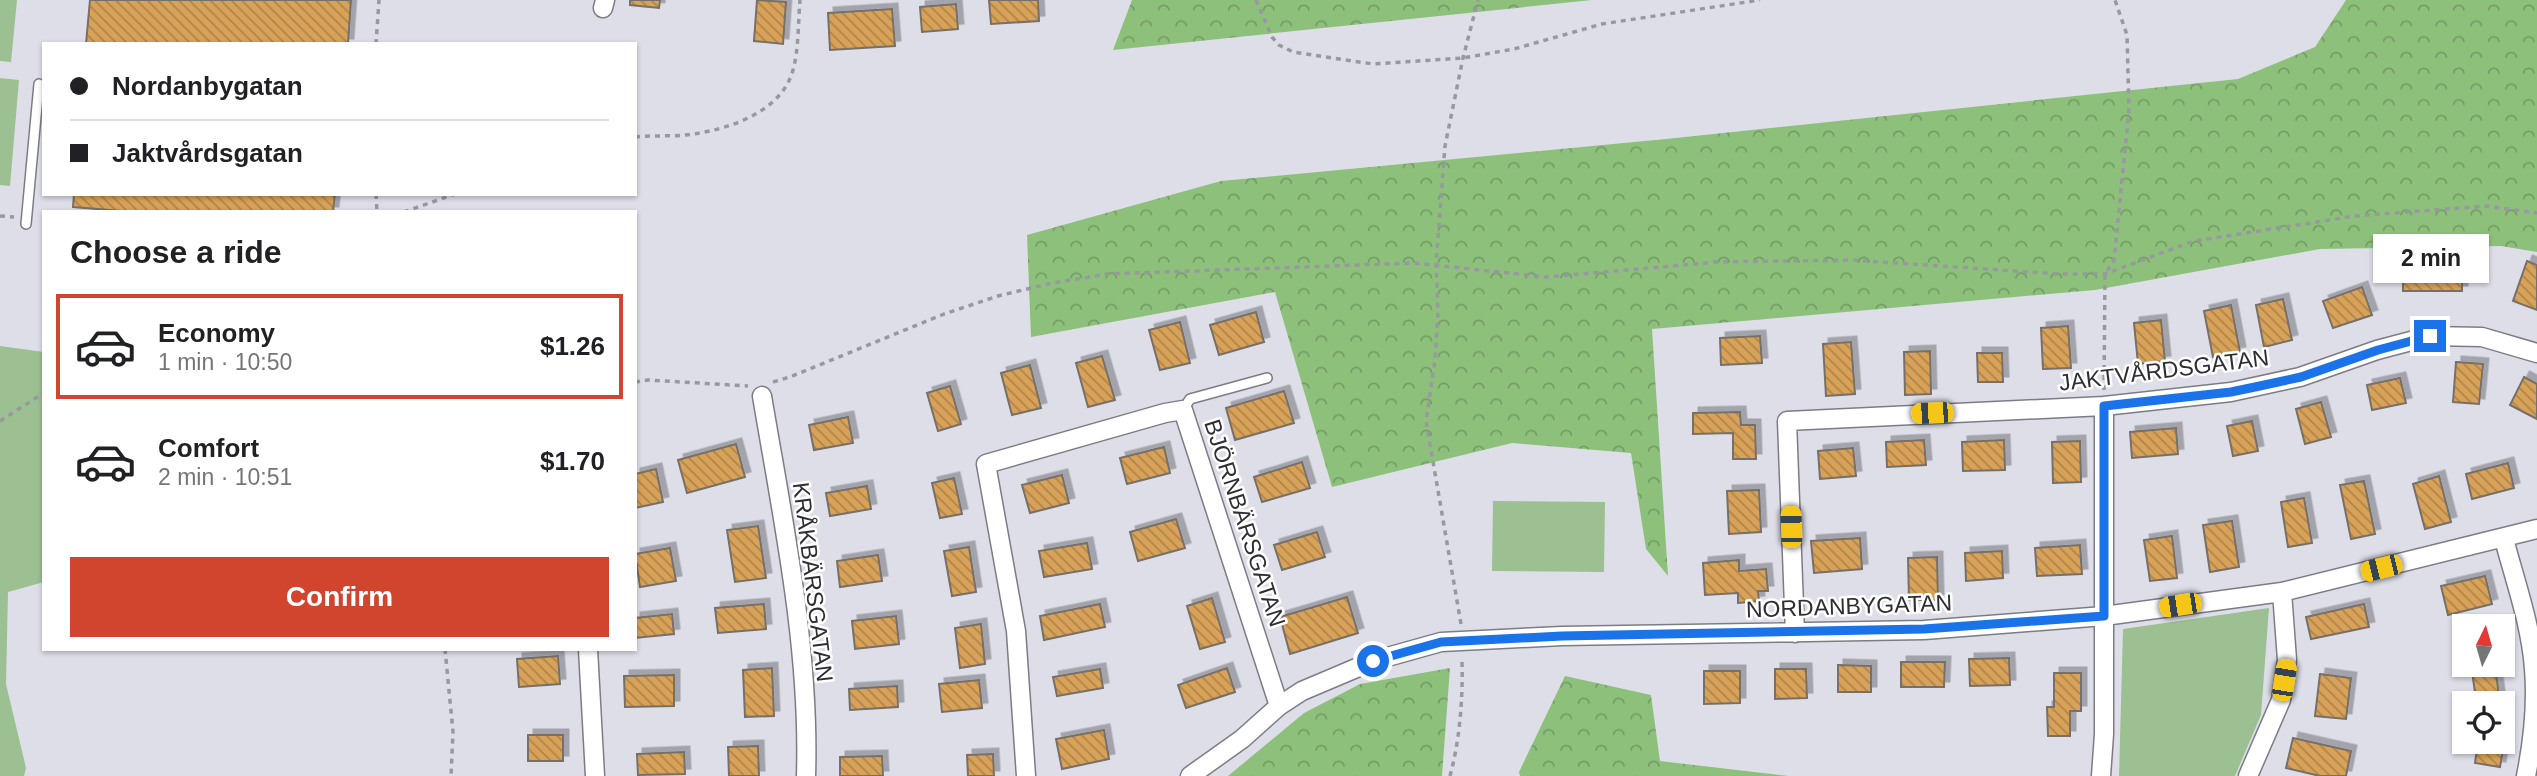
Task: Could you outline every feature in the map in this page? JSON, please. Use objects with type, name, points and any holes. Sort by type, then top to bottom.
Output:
[{"type":"street","name":"JAKTVÅRDSGATAN","points":[[1795,633],[1787,421],[2104,406],[2231,392],[2289,380],[2378,350],[2430,336],[2483,337],[2537,353]]},
{"type":"street","name":"KRÅKBÄRSGATAN","points":[[761,388],[794,581],[803,683],[806,776]]},
{"type":"street","points":[[2101,776],[2104,734],[2104,406]]},
{"type":"street","name":"BJÖRNBÄRSGATAN","points":[[1026,776],[1016,631],[986,464],[1165,413],[1183,411],[1279,706]]},
{"type":"street","name":"NORDANBYGATAN","points":[[1190,776],[1302,691],[1373,661],[1429,645],[1461,640],[1562,636],[1924,629],[2104,616],[2282,592],[2537,529]]},
{"type":"street","points":[[2504,539],[2524,613],[2534,668],[2535,708],[2526,776]]},
{"type":"street","points":[[2248,776],[2281,700],[2287,660],[2282,592]]},
{"type":"street","points":[[588,651],[595,776]]},
{"type":"lane","points":[[26,223],[39,84]]},
{"type":"lane","points":[[1183,411],[1190,398],[1267,378]]},
{"type":"path","points":[[376,42],[379,0]]},
{"type":"path","points":[[637,137],[696,134],[757,114],[773,102],[786,85],[793,69],[800,0]]},
{"type":"path","points":[[1256,0],[1272,37],[1279,45],[1293,52],[1373,64],[1463,58],[1514,49],[1602,24],[1760,0]]},
{"type":"path","points":[[1450,776],[1456,747],[1462,681],[1461,640],[1426,421],[1435,360],[1438,312],[1436,264],[1446,146],[1463,58],[1478,0]]},
{"type":"path","points":[[2104,406],[2105,274],[2114,260],[2129,110],[2127,35],[2115,0]]},
{"type":"path","points":[[410,210],[449,196]]},
{"type":"path","points":[[637,382],[648,380],[761,388],[944,314],[998,296],[1052,283],[1108,274],[1414,263],[1546,277],[1717,262],[1852,260],[2059,274],[2105,274],[2194,242],[2355,216],[2486,206],[2537,213]]},
{"type":"path","points":[[0,421],[42,394]]},
{"type":"path","points":[[445,651],[453,732],[451,776]]},
{"type":"green space","points":[[0,0],[17,0],[11,62],[0,61]]},
{"type":"green space","points":[[1132,0],[1592,0],[1113,50]]},
{"type":"green space","points":[[2346,0],[2537,0],[2537,252],[2501,246],[2320,249],[2095,290],[1652,329],[1668,576],[1646,549],[1631,453],[1512,443],[1332,487],[1275,292],[1031,337],[1027,235],[1221,181],[1666,139],[2238,79],[2315,47]]},
{"type":"green space","points":[[0,78],[19,80],[10,186],[0,185]]},
{"type":"green space","points":[[0,346],[42,352],[42,583],[8,592],[6,684],[26,768],[24,776],[0,776]]},
{"type":"green space","points":[[1493,501],[1605,502],[1604,572],[1492,571]]},
{"type":"green space","points":[[2269,608],[2261,715],[2235,776],[2119,776],[2123,629]]},
{"type":"green space","points":[[1450,668],[1442,776],[1228,776],[1304,713],[1360,684]]},
{"type":"green space","points":[[1565,676],[1651,695],[1660,761],[1788,776],[1520,776],[1519,772]]},
{"type":"building","points":[[90,0],[351,0],[348,42],[86,42]]},
{"type":"building","points":[[630,0],[660,0],[659,8],[630,5]]},
{"type":"building","points":[[757,0],[786,2],[783,44],[754,41]]},
{"type":"building","points":[[989,0],[1038,0],[1039,21],[991,24]]},
{"type":"building","points":[[956,4],[958,29],[922,32],[920,7]]},
{"type":"building","points":[[892,9],[895,46],[830,50],[828,13]]},
{"type":"building","points":[[74,196],[335,196],[333,210],[110,210],[73,207]]},
{"type":"building","points":[[2527,261],[2537,265],[2537,310],[2513,301]]},
{"type":"building","points":[[2462,264],[2462,291],[2403,291],[2403,265]]},
{"type":"building","points":[[2362,287],[2372,315],[2333,328],[2323,301]]},
{"type":"building","points":[[2283,299],[2292,340],[2264,347],[2256,305]]},
{"type":"building","points":[[2231,305],[2240,352],[2213,357],[2204,311]]},
{"type":"building","points":[[1256,312],[1264,342],[1219,355],[1210,325]]},
{"type":"building","points":[[2161,320],[2165,361],[2138,364],[2134,323]]},
{"type":"building","points":[[1180,322],[1190,363],[1160,370],[1149,330]]},
{"type":"building","points":[[2068,326],[2071,368],[2043,369],[2041,328]]},
{"type":"building","points":[[1760,336],[1762,363],[1721,365],[1720,338]]},
{"type":"building","points":[[1851,342],[1855,394],[1826,396],[1823,344]]},
{"type":"building","points":[[1930,351],[1931,394],[1905,395],[1904,352]]},
{"type":"building","points":[[1977,353],[2002,353],[2003,382],[1978,382]]},
{"type":"building","points":[[1102,356],[1115,400],[1088,407],[1076,363]]},
{"type":"building","points":[[2456,362],[2483,364],[2479,404],[2453,402]]},
{"type":"building","points":[[1030,365],[1041,408],[1012,415],[1001,373]]},
{"type":"building","points":[[2524,377],[2537,384],[2537,419],[2510,405]]},
{"type":"building","points":[[2400,378],[2406,403],[2372,410],[2367,385]]},
{"type":"building","points":[[950,386],[961,424],[938,431],[927,393]]},
{"type":"building","points":[[1284,391],[1294,423],[1235,440],[1226,408]]},
{"type":"building","points":[[2321,402],[2331,437],[2305,444],[2296,409]]},
{"type":"building","points":[[1740,412],[1741,425],[1755,425],[1756,459],[1733,459],[1733,433],[1693,434],[1693,413]]},
{"type":"building","points":[[848,417],[853,443],[814,450],[809,425]]},
{"type":"building","points":[[2252,421],[2258,451],[2233,456],[2227,426]]},
{"type":"building","points":[[2176,428],[2178,454],[2132,458],[2130,432]]},
{"type":"building","points":[[1924,440],[1926,465],[1887,467],[1886,442]]},
{"type":"building","points":[[2004,440],[2005,470],[1963,471],[1962,442]]},
{"type":"building","points":[[2080,441],[2081,482],[2053,483],[2052,442]]},
{"type":"building","points":[[736,444],[745,477],[687,493],[678,460]]},
{"type":"building","points":[[1164,447],[1170,473],[1127,484],[1120,458]]},
{"type":"building","points":[[1853,448],[1856,476],[1820,479],[1818,451]]},
{"type":"building","points":[[1302,462],[1310,488],[1262,502],[1254,477]]},
{"type":"building","points":[[2508,463],[2514,488],[2472,499],[2466,474]]},
{"type":"building","points":[[656,469],[663,502],[637,508],[637,474]]},
{"type":"building","points":[[1062,475],[1069,503],[1030,513],[1022,485]]},
{"type":"building","points":[[2439,476],[2451,522],[2425,529],[2413,484]]},
{"type":"building","points":[[954,478],[962,514],[940,518],[932,483]]},
{"type":"building","points":[[2364,481],[2375,534],[2351,539],[2340,485]]},
{"type":"building","points":[[867,486],[871,509],[830,516],[826,493]]},
{"type":"building","points":[[1759,490],[1761,532],[1729,534],[1727,491]]},
{"type":"building","points":[[2304,498],[2312,543],[2288,547],[2281,502]]},
{"type":"building","points":[[1176,519],[1185,548],[1138,561],[1130,532]]},
{"type":"building","points":[[2232,521],[2239,567],[2210,572],[2203,525]]},
{"type":"building","points":[[758,526],[766,578],[735,582],[727,530]]},
{"type":"building","points":[[1317,532],[1325,557],[1282,570],[1274,545]]},
{"type":"building","points":[[2172,536],[2177,578],[2150,581],[2144,540]]},
{"type":"building","points":[[1860,538],[1862,569],[1814,573],[1811,541]]},
{"type":"building","points":[[1087,543],[1092,569],[1044,577],[1039,551]]},
{"type":"building","points":[[2080,545],[2082,574],[2037,576],[2035,548]]},
{"type":"building","points":[[969,547],[976,592],[952,596],[944,551]]},
{"type":"building","points":[[670,548],[676,581],[640,587],[637,554]]},
{"type":"building","points":[[2002,551],[2003,578],[1966,581],[1965,553]]},
{"type":"building","points":[[878,555],[882,581],[840,587],[837,561]]},
{"type":"building","points":[[1937,557],[1938,600],[1909,600],[1908,558]]},
{"type":"building","points":[[1739,560],[1739,571],[1766,569],[1768,591],[1758,591],[1759,601],[1738,603],[1738,593],[1705,595],[1703,563]]},
{"type":"building","points":[[2485,576],[2492,604],[2448,615],[2441,586]]},
{"type":"building","points":[[1347,597],[1358,633],[1290,654],[1280,617]]},
{"type":"building","points":[[1212,598],[1225,642],[1200,649],[1187,606]]},
{"type":"building","points":[[764,604],[766,629],[718,633],[715,608]]},
{"type":"building","points":[[1100,604],[1105,627],[1044,640],[1040,616]]},
{"type":"building","points":[[2364,604],[2369,627],[2311,639],[2306,617]]},
{"type":"building","points":[[672,614],[674,634],[637,638],[637,618]]},
{"type":"building","points":[[896,616],[899,644],[855,649],[852,621]]},
{"type":"building","points":[[981,624],[985,664],[960,668],[955,628]]},
{"type":"building","points":[[558,656],[560,684],[519,687],[517,659]]},
{"type":"building","points":[[2009,658],[2010,685],[1970,686],[1969,659]]},
{"type":"building","points":[[1901,662],[1945,662],[1944,687],[1901,687]]},
{"type":"building","points":[[1838,665],[1871,666],[1871,692],[1838,692]]},
{"type":"building","points":[[772,668],[774,716],[745,717],[743,670]]},
{"type":"building","points":[[1227,668],[1235,692],[1186,708],[1178,685]]},
{"type":"building","points":[[1100,669],[1103,688],[1057,696],[1053,677]]},
{"type":"building","points":[[1775,669],[1806,669],[1807,698],[1775,699]]},
{"type":"building","points":[[1704,671],[1740,671],[1740,703],[1704,704]]},
{"type":"building","points":[[2054,673],[2081,673],[2081,711],[2070,711],[2070,736],[2048,736],[2047,707],[2054,707]]},
{"type":"building","points":[[2320,674],[2351,678],[2346,719],[2315,716]]},
{"type":"building","points":[[674,675],[674,706],[625,707],[624,676]]},
{"type":"building","points":[[2473,677],[2497,677],[2498,691],[2475,691]]},
{"type":"building","points":[[979,680],[982,708],[942,712],[939,684]]},
{"type":"building","points":[[897,686],[898,707],[850,710],[849,689]]},
{"type":"building","points":[[1104,730],[1109,759],[1062,769],[1056,739]]},
{"type":"building","points":[[528,735],[563,735],[563,761],[528,761]]},
{"type":"building","points":[[2293,738],[2351,751],[2346,776],[2320,776],[2286,768]]},
{"type":"building","points":[[758,746],[759,776],[729,776],[728,747]]},
{"type":"building","points":[[684,752],[685,774],[638,775],[637,754]]},
{"type":"building","points":[[993,754],[994,776],[968,776],[967,755]]},
{"type":"building","points":[[2476,754],[2502,754],[2500,767],[2475,763]]},
{"type":"building","points":[[882,756],[883,776],[840,776],[840,757]]},
{"type":"route","points":[[1373,661],[1441,642],[1562,636],[1924,629],[2104,616],[2104,406],[2255,387],[2301,377],[2378,350],[2430,336]]}]
